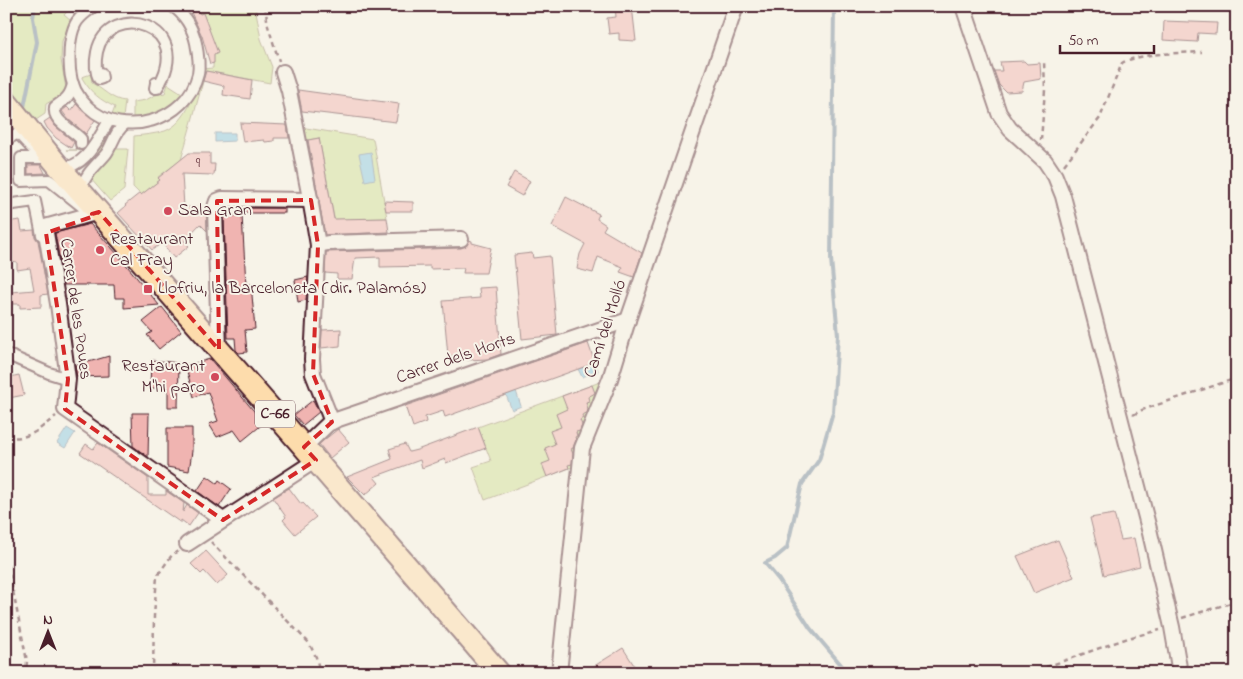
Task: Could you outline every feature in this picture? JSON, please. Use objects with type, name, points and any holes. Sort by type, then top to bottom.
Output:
[{"type":"main road","name":"C-66","points":[[6,102],[60,168],[80,189],[96,213],[310,453],[499,673]]},
{"type":"street","points":[[94,6],[75,24],[69,59],[73,84],[82,100],[96,114],[109,121],[125,124],[138,124],[170,113],[185,99],[198,74],[198,56],[192,30],[176,8],[172,6]]},
{"type":"street","name":"Camí del Molló","points":[[559,673],[582,448],[610,379],[628,320],[736,6]]},
{"type":"street","points":[[963,6],[999,113],[1010,129],[1044,161],[1055,176],[1063,196],[1172,627],[1180,673]]},
{"type":"street","points":[[101,74],[102,78],[100,79],[95,64],[98,47],[108,30],[119,22],[145,23],[158,31],[167,43],[168,62],[163,80],[158,88],[155,88],[156,83]]},
{"type":"street","points":[[282,72],[289,91],[318,245],[312,359],[313,374],[332,422]]},
{"type":"street","points":[[73,84],[71,94],[66,100],[55,106],[54,112],[58,119],[81,139],[81,144]]},
{"type":"street","points":[[60,168],[72,166],[85,157],[99,139],[109,121]]},
{"type":"street","points":[[80,189],[86,175],[105,154],[119,128],[125,124]]},
{"type":"street","points":[[6,140],[18,132],[41,158],[20,158],[22,182],[49,180],[96,213]]},
{"type":"street","points":[[219,350],[215,207],[217,201],[222,199],[310,200]]},
{"type":"street","points":[[6,205],[35,201],[42,235],[46,234]]},
{"type":"street","name":"Carrer de les Poues","points":[[65,409],[68,379],[45,227],[96,213]]},
{"type":"street","points":[[318,245],[328,243],[461,239]]},
{"type":"street","name":"Carrer dels Horts","points":[[187,544],[223,520],[310,453],[328,424],[628,320]]},
{"type":"street","points":[[6,354],[49,373],[68,379]]},
{"type":"street","points":[[65,409],[223,520]]},
{"type":"path","points":[[265,6],[268,26],[282,72]]},
{"type":"path","points":[[1055,176],[1100,118],[1122,63],[1140,56],[1202,52]]},
{"type":"path","points":[[1041,141],[1045,90],[1044,60]]},
{"type":"path","points":[[1122,427],[1127,419],[1142,410],[1237,378]]},
{"type":"path","points":[[6,436],[20,438],[33,433],[65,409]]},
{"type":"path","points":[[203,533],[309,644],[316,657],[320,673]]},
{"type":"path","points":[[153,673],[157,576],[172,555],[187,544]]},
{"type":"path","points":[[6,556],[27,661],[26,673]]},
{"type":"path","points":[[1029,673],[1128,638],[1172,627],[1183,617],[1237,601]]},
{"type":"highlighted area","points":[[311,200],[318,245],[313,374],[332,422],[304,447],[316,460],[223,520],[65,409],[68,379],[46,233],[94,216],[92,214],[99,212],[219,350],[217,201]]},
{"type":"green space","points":[[6,6],[72,6],[64,15],[71,21],[62,41],[61,60],[66,88],[63,94],[46,104],[45,114],[6,140]]},
{"type":"green space","points":[[193,6],[255,6],[261,39],[272,67],[270,83],[206,71],[181,160],[158,177],[160,180],[141,195],[133,187],[134,136],[161,132],[173,127],[190,105],[202,69],[213,68],[210,34],[199,12]]},
{"type":"green space","points":[[91,74],[92,83],[112,96],[125,101],[123,118],[112,115],[115,107],[96,96],[85,83],[82,77]]},
{"type":"green space","points":[[168,84],[182,93],[160,111],[147,116],[133,118],[133,102],[146,100],[155,95],[165,93]]},
{"type":"green space","points":[[300,127],[373,139],[387,218],[352,219],[354,234],[337,234],[319,138],[303,141]]},
{"type":"green space","points":[[108,129],[111,129],[112,132],[103,149],[114,149],[103,150],[90,163],[81,166],[103,141]]},
{"type":"green space","points":[[114,149],[128,149],[124,190],[110,201],[90,178]]},
{"type":"green space","points":[[600,382],[579,442],[575,466],[485,500],[473,467],[491,461],[478,427]]},
{"type":"water","points":[[215,133],[235,133],[235,141],[215,142]]},
{"type":"water","points":[[371,152],[375,179],[365,181],[359,154]]},
{"type":"water","points":[[595,363],[598,371],[582,377],[578,369]]},
{"type":"water","points":[[516,391],[521,406],[512,410],[506,395]]},
{"type":"water","points":[[67,428],[75,433],[65,448],[57,443]]},
{"type":"building","points":[[188,6],[195,6],[200,14],[203,13],[218,53],[214,55],[214,63],[210,64],[202,36]]},
{"type":"building","points":[[615,6],[632,6],[636,41],[619,40],[619,33],[609,34],[607,18],[616,17]]},
{"type":"building","points":[[1164,21],[1217,23],[1216,34],[1198,33],[1197,42],[1163,40]]},
{"type":"building","points":[[1024,61],[1027,64],[1040,63],[1041,79],[1024,82],[1022,91],[1006,92],[999,85],[994,71],[1002,71],[1000,62]]},
{"type":"building","points":[[206,71],[252,80],[250,99],[223,95],[224,86],[203,81]]},
{"type":"building","points":[[298,90],[399,104],[396,122],[302,111]]},
{"type":"building","points":[[76,104],[95,120],[86,134],[68,119],[62,111],[67,107],[71,111]]},
{"type":"building","points":[[50,118],[55,126],[74,142],[71,148],[56,138],[47,128],[44,122]]},
{"type":"building","points":[[240,123],[287,125],[289,138],[274,138],[274,141],[265,142],[264,140],[243,142]]},
{"type":"building","points":[[319,138],[334,219],[387,218],[389,232],[325,235],[308,140]]},
{"type":"building","points":[[189,153],[210,153],[210,164],[215,164],[214,175],[182,174],[184,207],[206,208],[207,231],[200,224],[184,241],[189,246],[174,258],[162,243],[152,250],[118,213],[140,193],[141,195],[160,180],[158,178]]},
{"type":"building","points":[[28,165],[41,165],[45,173],[28,174]]},
{"type":"building","points":[[514,172],[530,181],[522,196],[506,187]]},
{"type":"building","points":[[566,197],[599,214],[597,219],[606,225],[603,230],[642,253],[634,277],[620,272],[623,267],[598,257],[593,273],[577,269],[580,254],[585,244],[552,226]]},
{"type":"building","points":[[384,201],[413,202],[413,211],[386,211]]},
{"type":"building","points":[[245,208],[285,208],[285,213],[245,213]]},
{"type":"building","points":[[242,215],[246,285],[251,284],[255,329],[245,330],[247,352],[239,353],[236,350],[235,338],[228,338],[224,217]]},
{"type":"building","points":[[20,220],[22,231],[34,230],[38,241],[48,294],[41,295],[41,307],[20,308],[20,304],[12,304],[11,292],[34,290],[30,268],[17,270],[17,262],[11,261],[6,236],[6,222]]},
{"type":"building","points":[[90,224],[159,305],[124,308],[124,298],[115,298],[114,285],[64,285],[55,233]]},
{"type":"building","points":[[469,240],[472,243],[491,248],[486,273],[463,273],[464,268],[430,269],[430,266],[380,267],[380,257],[355,258],[352,279],[337,279],[337,274],[325,273],[326,252],[461,248],[466,246]]},
{"type":"building","points":[[532,253],[533,258],[550,256],[557,335],[522,339],[514,255]]},
{"type":"building","points":[[308,277],[306,300],[298,302],[295,280]]},
{"type":"building","points":[[496,287],[501,354],[488,359],[467,360],[467,354],[448,356],[443,301],[480,298],[479,288]]},
{"type":"building","points":[[162,307],[181,331],[159,349],[147,335],[152,332],[143,322]]},
{"type":"building","points":[[341,329],[340,346],[321,348],[322,330]]},
{"type":"building","points":[[588,343],[595,363],[445,417],[443,411],[425,417],[426,422],[413,427],[405,406]]},
{"type":"building","points":[[109,356],[109,376],[77,377],[75,365],[85,365],[85,363]]},
{"type":"building","points":[[210,359],[264,423],[242,441],[234,430],[217,437],[209,424],[218,421],[208,392],[194,397],[185,364]]},
{"type":"building","points":[[151,360],[179,363],[178,407],[168,407],[168,388],[150,388]]},
{"type":"building","points":[[19,375],[24,395],[9,398],[9,396],[6,396],[6,378]]},
{"type":"building","points":[[592,385],[595,393],[588,397],[589,401],[586,402],[587,413],[582,415],[580,431],[576,432],[576,440],[571,449],[573,454],[572,464],[568,465],[569,468],[547,477],[542,464],[550,461],[545,448],[555,444],[550,431],[561,427],[556,414],[567,409],[562,396]]},
{"type":"building","points":[[313,400],[319,412],[303,425],[294,415]]},
{"type":"building","points":[[132,413],[149,413],[148,457],[133,446]]},
{"type":"building","points":[[478,427],[486,448],[446,463],[445,459],[422,468],[420,460],[374,477],[379,483],[365,495],[347,477],[392,459],[389,449],[405,444],[409,452]]},
{"type":"building","points":[[167,428],[192,428],[192,451],[189,471],[167,467]]},
{"type":"building","points":[[338,429],[349,442],[330,458],[319,444]]},
{"type":"building","points":[[98,443],[148,478],[148,495],[166,495],[166,491],[184,503],[183,512],[187,505],[198,513],[189,526],[181,520],[181,523],[80,453],[86,444],[93,449]]},
{"type":"building","points":[[207,476],[217,483],[219,480],[231,489],[219,507],[197,491]]},
{"type":"building","points":[[289,488],[301,504],[303,503],[316,517],[295,534],[283,520],[286,517],[273,498]]},
{"type":"building","points":[[1114,514],[1121,540],[1134,538],[1140,566],[1104,575],[1090,518]]},
{"type":"building","points":[[1058,540],[1074,577],[1034,593],[1017,556]]},
{"type":"building","points":[[206,551],[228,575],[217,585],[204,571],[201,574],[191,564]]},
{"type":"building","points":[[623,648],[639,673],[583,673]]},
{"type":"waterway","points":[[24,107],[37,42],[33,18],[35,6]]},
{"type":"waterway","points":[[834,6],[831,259],[838,335],[833,412],[819,460],[802,484],[787,548],[775,558],[765,563],[779,580],[810,628],[848,673]]},
{"type":"place","name":"Sala Gran","points":[[168,211]]},
{"type":"place","name":"Restaurant Cal Fray","points":[[100,250]]},
{"type":"place","name":"Llofriu, la Barceloneta (dir. Palamós)","points":[[148,289]]},
{"type":"place","name":"Restaurant M'hi paro","points":[[215,377]]}]
